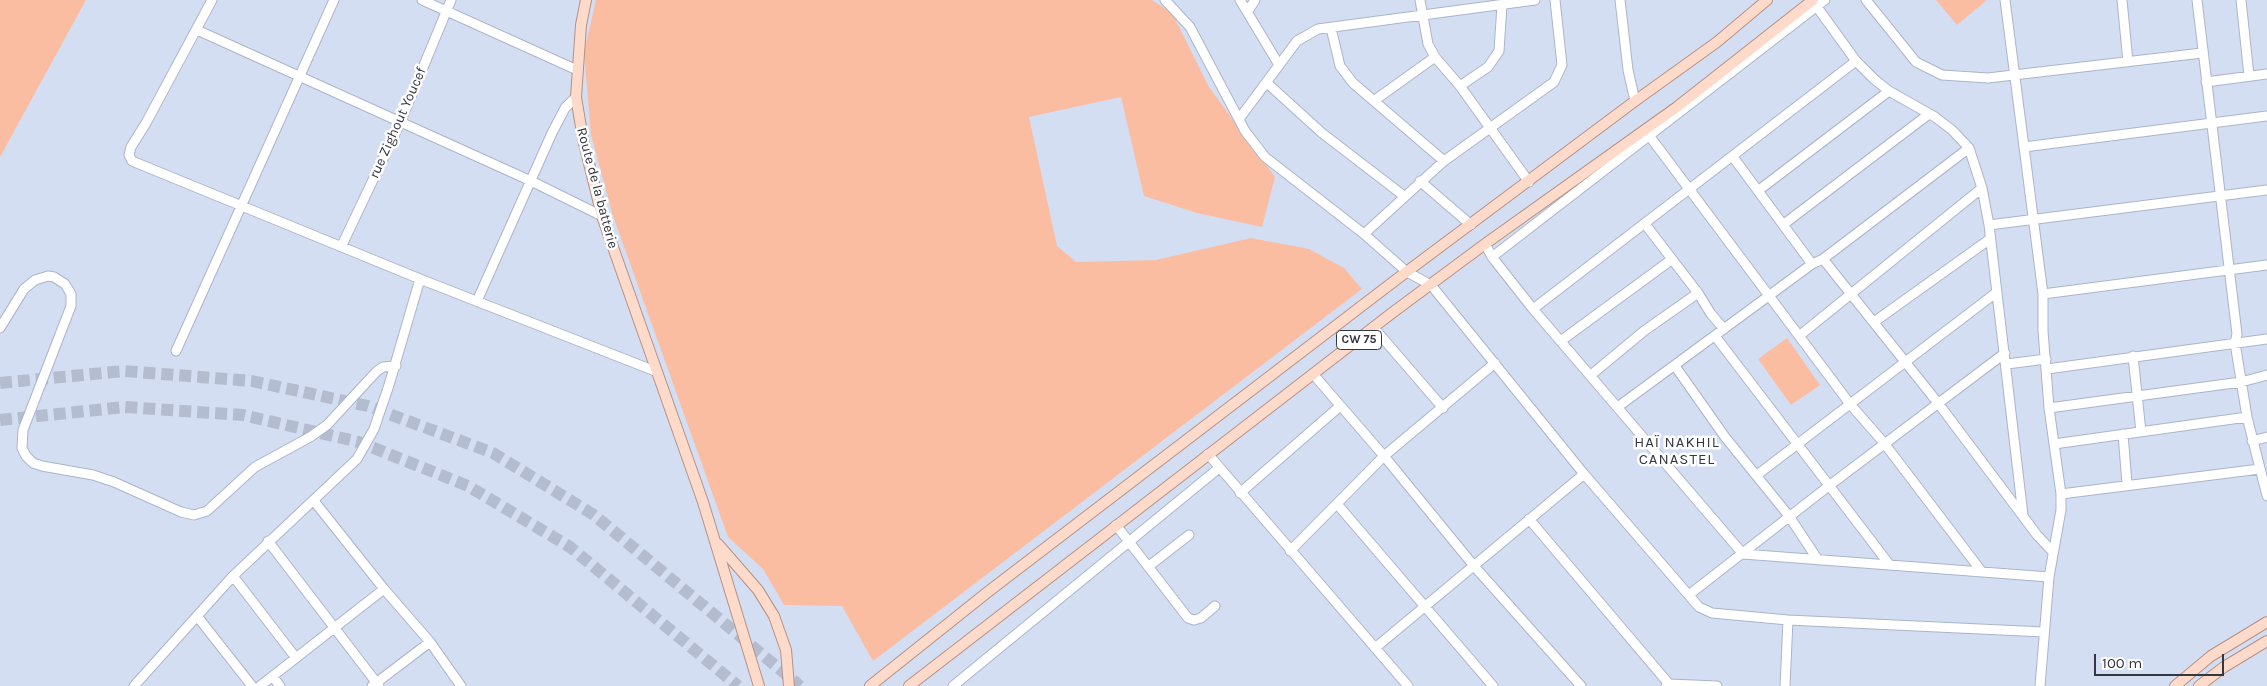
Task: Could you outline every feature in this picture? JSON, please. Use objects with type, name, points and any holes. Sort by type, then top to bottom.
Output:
[{"type":"main road","name":"Route de la batterie","points":[[586,0],[577,70],[576,97],[583,140],[602,216],[716,541],[759,686]]},
{"type":"main road","points":[[870,686],[988,592],[1407,272],[1717,42],[1767,0]]},
{"type":"main road","name":"CW 75","points":[[909,686],[1208,454],[1484,244],[1648,134],[1813,2]]},
{"type":"main road","points":[[716,541],[758,590],[774,616],[786,650],[789,686]]},
{"type":"main road","points":[[2175,686],[2211,656],[2267,622]]},
{"type":"main road","points":[[2199,686],[2224,667],[2267,641]]},
{"type":"street","points":[[212,0],[131,147],[129,155],[132,161],[342,245],[420,279],[655,371]]},
{"type":"street","points":[[176,351],[334,0]]},
{"type":"street","points":[[422,0],[577,70]]},
{"type":"street","name":"rue Zighout Youcef","points":[[342,245],[400,124],[451,0]]},
{"type":"street","points":[[1165,0],[1190,27],[1250,140],[1265,157],[1364,234],[1407,272],[1430,285],[1584,474],[1690,594],[1699,607],[1712,613],[1788,620],[2044,632]]},
{"type":"street","points":[[1240,0],[1279,65]]},
{"type":"street","points":[[1248,11],[1255,0]]},
{"type":"street","points":[[1420,0],[1428,44],[1435,57],[1460,86],[1529,182]]},
{"type":"street","points":[[1239,119],[1297,41],[1318,29],[1535,0]]},
{"type":"street","points":[[1364,234],[1444,161],[1547,87],[1558,76],[1562,58],[1555,0]]},
{"type":"street","points":[[1620,0],[1628,70],[1635,101]]},
{"type":"street","points":[[1825,0],[1813,2],[1856,61],[1889,91],[1930,114],[1952,130],[1969,148],[1982,188],[1989,225],[2007,364],[2023,514]]},
{"type":"street","points":[[1866,0],[1916,62],[1942,75],[1962,78],[2015,76],[2202,53]]},
{"type":"street","points":[[2005,0],[2043,294],[2049,408],[2061,494],[2061,510],[2049,577],[2040,686]]},
{"type":"street","points":[[2122,0],[2128,62]]},
{"type":"street","points":[[2197,0],[2210,123],[2237,334],[2235,343],[2252,441],[2267,493]]},
{"type":"street","points":[[2240,0],[2248,76]]},
{"type":"street","points":[[1460,86],[1488,67],[1499,51],[1502,5]]},
{"type":"street","points":[[1331,28],[1340,66],[1357,87],[1375,100],[1444,161]]},
{"type":"street","points":[[197,30],[400,124],[531,181],[602,216]]},
{"type":"street","points":[[1375,100],[1435,57]]},
{"type":"street","points":[[1533,309],[1856,61]]},
{"type":"street","points":[[2206,82],[2267,74]]},
{"type":"street","points":[[1266,84],[1322,133],[1404,196]]},
{"type":"street","points":[[1759,190],[1889,91]]},
{"type":"street","points":[[477,301],[562,113],[576,97]]},
{"type":"street","points":[[1784,224],[1930,114]]},
{"type":"street","points":[[2024,147],[2267,116]]},
{"type":"street","points":[[1492,257],[1648,134],[1850,404],[1884,443],[1982,572]]},
{"type":"street","points":[[1619,406],[1812,264],[1823,259],[1969,148]]},
{"type":"street","points":[[1733,157],[1812,264]]},
{"type":"street","points":[[1420,181],[1471,225]]},
{"type":"street","points":[[1799,336],[1982,188]]},
{"type":"street","points":[[1989,225],[2267,190]]},
{"type":"street","points":[[1645,224],[1698,293],[1710,314],[1724,328]]},
{"type":"street","points":[[1874,322],[1990,239]]},
{"type":"street","points":[[1484,244],[1533,309],[1619,406],[1743,554],[2049,577]]},
{"type":"street","points":[[1823,259],[1938,404],[2037,535],[2053,552]]},
{"type":"street","points":[[1562,340],[1671,260]]},
{"type":"street","points":[[2043,294],[2267,265]]},
{"type":"street","points":[[0,328],[24,289],[35,280],[48,276],[54,277],[65,284],[71,294],[71,306],[23,430],[22,448],[26,456],[42,466],[93,475],[114,482],[181,512],[194,515],[207,511],[255,467],[328,425],[377,371],[383,367],[396,366]]},
{"type":"street","points":[[134,686],[233,576],[357,459],[369,440],[396,366],[420,279]]},
{"type":"street","points":[[1757,475],[1997,292]]},
{"type":"street","points":[[1592,375],[1644,330],[1698,293]]},
{"type":"street","points":[[1374,328],[1443,408]]},
{"type":"street","points":[[1715,336],[1889,564]]},
{"type":"street","points":[[2007,364],[2047,364],[2133,356],[2267,339]]},
{"type":"street","points":[[1690,594],[1884,443],[2005,353]]},
{"type":"street","points":[[2133,356],[2141,432]]},
{"type":"street","points":[[1290,551],[1384,456],[1495,363]]},
{"type":"street","points":[[1675,366],[1725,437],[1789,516],[1818,560]]},
{"type":"street","points":[[1313,374],[1339,407],[1384,456],[1474,566],[1582,686]]},
{"type":"street","points":[[2049,408],[2241,382],[2267,375]]},
{"type":"street","points":[[1240,493],[1339,407]]},
{"type":"street","points":[[2054,444],[2247,417]]},
{"type":"street","points":[[2123,434],[2127,484]]},
{"type":"street","points":[[2252,441],[2267,437]]},
{"type":"street","points":[[1208,454],[1408,686]]},
{"type":"street","points":[[953,686],[1219,468]]},
{"type":"street","points":[[2061,494],[2127,484],[2260,469]]},
{"type":"street","points":[[1375,648],[1426,608],[1584,474]]},
{"type":"street","points":[[314,501],[384,589],[430,642],[461,686]]},
{"type":"street","points":[[1336,504],[1493,686]]},
{"type":"street","points":[[1529,519],[1668,685],[1717,686]]},
{"type":"street","points":[[1116,525],[1190,620],[1201,618],[1215,606]]},
{"type":"street","points":[[1149,566],[1189,535]]},
{"type":"street","points":[[268,541],[336,627],[376,685],[430,642]]},
{"type":"street","points":[[233,576],[296,658]]},
{"type":"street","points":[[260,686],[384,589]]},
{"type":"street","points":[[197,616],[252,686]]},
{"type":"street","points":[[1785,686],[1788,620]]},
{"type":"street","points":[[273,677],[280,686]]},
{"type":"shaded area","points":[[0,0],[86,0],[0,157]]},
{"type":"shaded area","points":[[596,0],[1152,0],[1172,13],[1209,87],[1275,177],[1262,227],[1197,213],[1144,196],[1121,97],[1029,117],[1057,246],[1076,262],[1156,260],[1251,238],[1309,249],[1344,268],[1362,289],[873,661],[842,606],[784,605],[763,569],[728,537],[613,216],[591,135],[584,52]]},
{"type":"shaded area","points":[[1936,0],[1987,0],[1957,25]]},
{"type":"shaded area","points":[[1787,338],[1820,385],[1791,405],[1758,359]]},
{"type":"tunnel","points":[[0,383],[124,371],[252,381],[368,406],[493,453],[594,515],[800,686]]},
{"type":"tunnel","points":[[0,420],[125,407],[243,415],[359,442],[468,486],[570,547],[738,686]]},
{"type":"district","name":"HAÏ NAKHIL CANASTEL","points":[[1677,452]]}]
